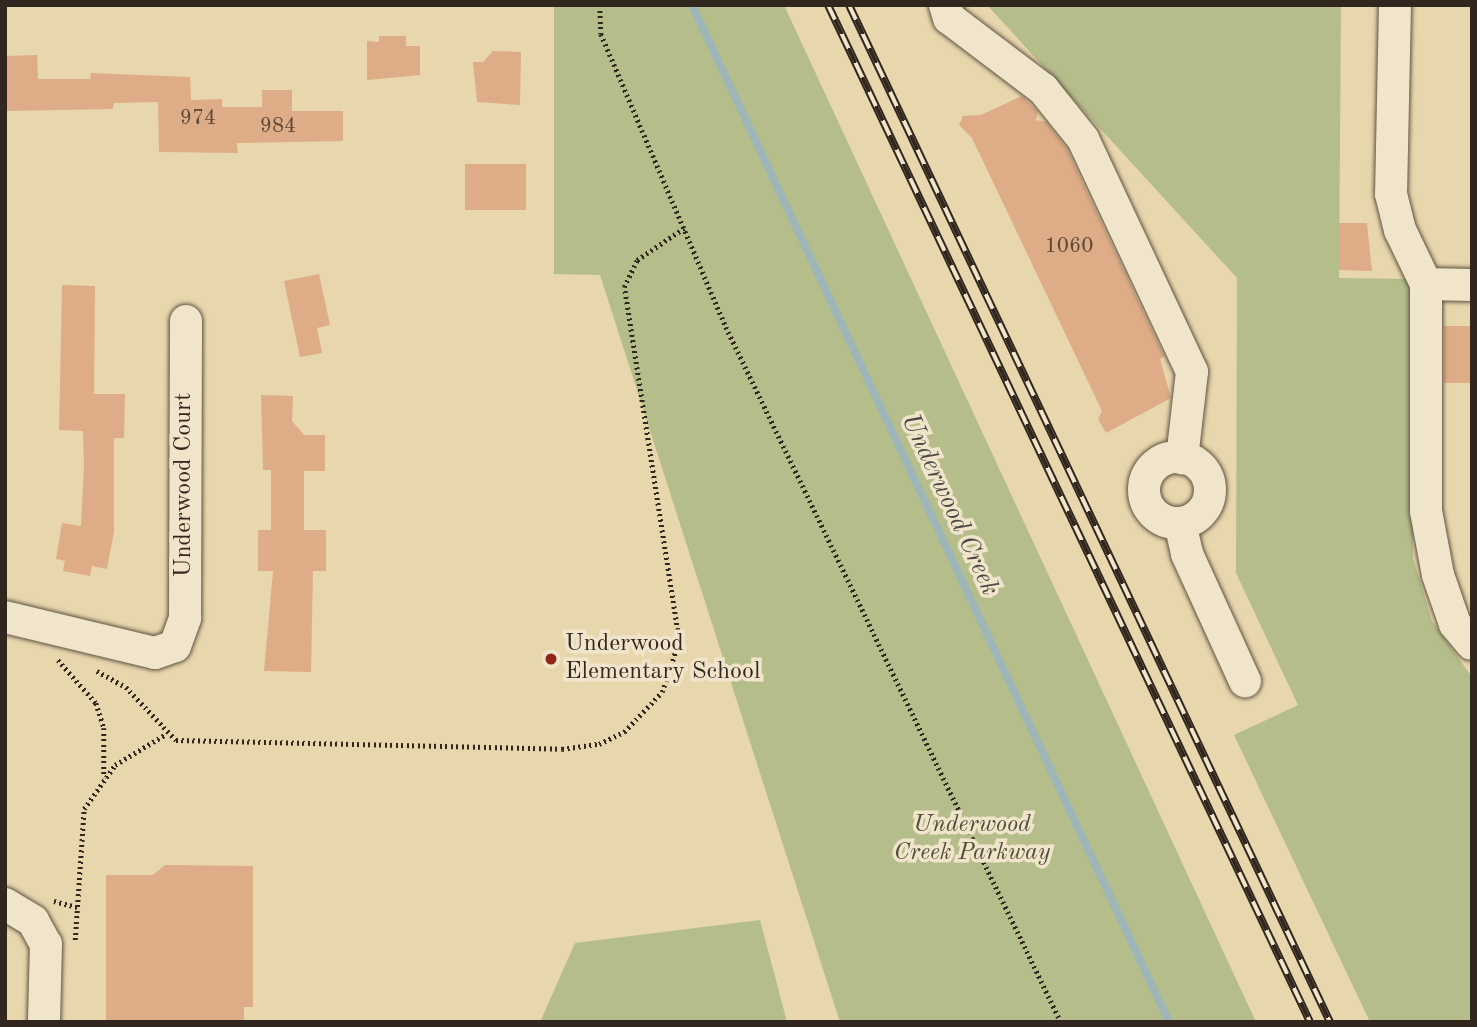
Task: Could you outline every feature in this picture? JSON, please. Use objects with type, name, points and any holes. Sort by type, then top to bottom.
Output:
[{"type":"street","points":[[945,5],[948,18],[1044,89],[1083,139],[1192,372],[1182,458]]},
{"type":"street","points":[[1395,5],[1391,194],[1400,230],[1426,284],[1426,511],[1438,575],[1455,624],[1472,644]]},
{"type":"street","points":[[1426,284],[1472,285]]},
{"type":"street","name":"Underwood Court","points":[[5,617],[155,653],[175,646],[185,618],[186,321]]},
{"type":"street","points":[[1182,458],[1200,467],[1210,494],[1202,512],[1180,523],[1151,511],[1144,487],[1155,465],[1182,458]]},
{"type":"street","points":[[1180,523],[1187,554],[1245,681]]},
{"type":"street","points":[[5,904],[33,921],[46,944],[44,1022]]},
{"type":"path","points":[[600,5],[601,34],[684,228],[1061,1022]]},
{"type":"path","points":[[89,668],[127,687],[166,734],[176,740],[562,749],[611,740],[638,720],[672,673],[679,620],[624,287],[637,260],[684,228]]},
{"type":"path","points":[[44,655],[79,665]]},
{"type":"path","points":[[57,659],[96,703],[104,728],[104,778]]},
{"type":"path","points":[[75,945],[78,835],[84,809],[104,778],[166,734]]},
{"type":"green space","name":"Underwood Creek Parkway","points":[[554,5],[784,5],[1256,1022],[840,1022],[600,275],[554,274]]},
{"type":"green space","points":[[987,5],[1341,5],[1339,278],[1413,279],[1413,558],[1432,621],[1472,677],[1472,1022],[1370,1022],[1234,735],[1298,705],[1236,573],[1237,278]]},
{"type":"green space","points":[[760,920],[787,1022],[540,1022],[575,943]]},
{"type":"building","points":[[379,36],[406,36],[406,46],[420,46],[420,75],[367,80],[367,41],[379,42]]},
{"type":"building","points":[[493,51],[521,52],[520,105],[477,102],[473,62],[483,62]]},
{"type":"building","points":[[37,55],[38,79],[90,79],[91,73],[190,77],[191,100],[222,99],[222,107],[262,107],[262,90],[292,90],[292,111],[343,111],[343,141],[237,143],[238,153],[159,152],[158,102],[114,103],[113,109],[5,111],[5,56]]},
{"type":"building","points":[[1022,96],[1038,112],[1036,120],[1046,122],[1067,149],[1164,356],[1160,359],[1171,398],[1106,433],[1098,419],[1102,411],[972,138],[959,125],[963,116],[981,115]]},
{"type":"building","points":[[465,164],[526,164],[526,210],[465,210]]},
{"type":"building","points":[[1339,223],[1367,223],[1372,271],[1339,270]]},
{"type":"building","points":[[319,274],[330,325],[317,328],[322,353],[300,357],[284,281]]},
{"type":"building","points":[[62,285],[95,286],[94,394],[125,394],[124,438],[114,438],[114,532],[107,569],[92,566],[90,576],[63,571],[65,561],[56,559],[62,523],[81,526],[84,465],[83,431],[59,430]]},
{"type":"building","points":[[1444,326],[1472,326],[1472,383],[1444,383]]},
{"type":"building","points":[[261,395],[293,396],[292,421],[304,435],[325,435],[325,471],[304,471],[304,530],[326,530],[326,571],[313,571],[311,672],[264,671],[273,571],[258,571],[258,530],[271,530],[271,470],[263,470]]},
{"type":"building","points":[[165,865],[253,866],[253,1007],[244,1007],[244,1022],[106,1022],[106,875],[153,875]]},
{"type":"waterway","name":"Underwood Creek","points":[[692,5],[1169,1022]]},
{"type":"railway","points":[[828,5],[1310,1022]]},
{"type":"railway","points":[[849,5],[1330,1022]]},
{"type":"place","name":"Underwood Elementary School","points":[[551,659]]}]
